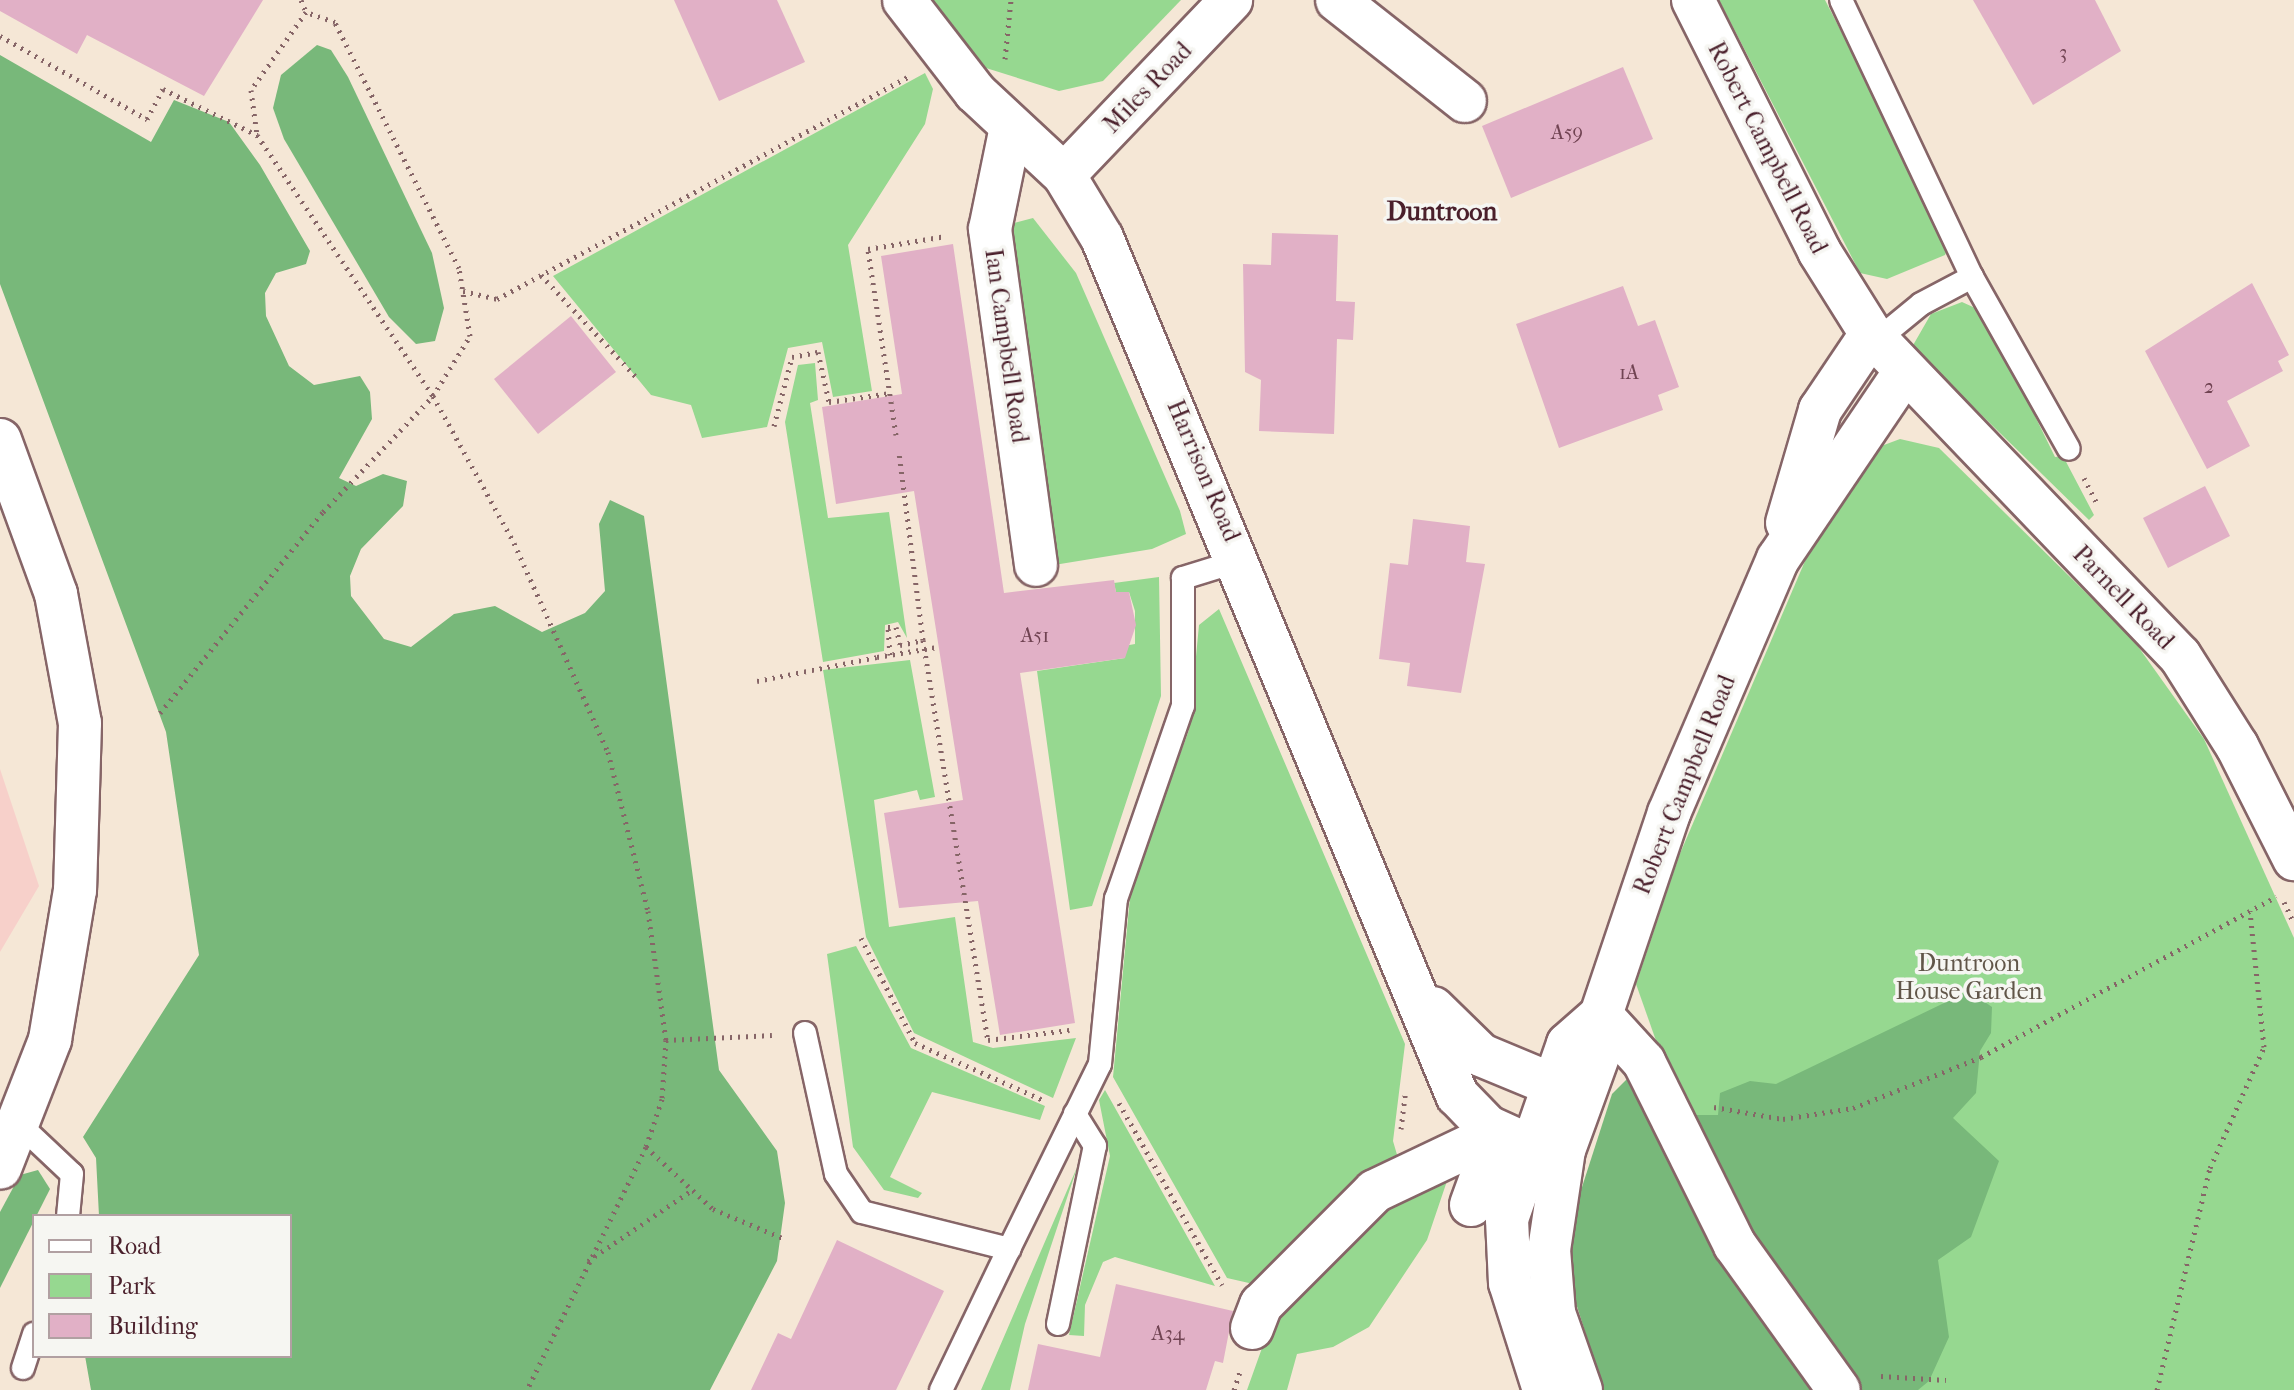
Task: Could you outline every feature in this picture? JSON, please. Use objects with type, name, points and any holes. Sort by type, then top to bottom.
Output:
[{"type":"street","name":"Harrison Road","points":[[904,0],[1011,127],[1064,175],[1112,257],[1421,994],[1457,1095],[1512,1139]]},
{"type":"street","name":"Miles Road","points":[[1064,175],[1231,0]]},
{"type":"street","points":[[1337,0],[1465,101]]},
{"type":"street","name":"Robert Campbell Road","points":[[1693,0],[1819,251],[1874,338],[1904,373],[1778,559]]},
{"type":"street","name":"Ian Campbell Road","points":[[1011,127],[990,229],[1036,565]]},
{"type":"street","name":"Robert Campbell Road","points":[[1571,1124],[1598,1062],[1601,1015],[1669,813],[1778,559],[1814,423],[1874,338]]},
{"type":"street","name":"Parnell Road","points":[[1904,373],[2180,656],[2237,746],[2294,859]]},
{"type":"street","points":[[0,440],[56,594],[80,723],[75,890],[50,1040],[20,1125],[0,1168]]},
{"type":"street","name":"Harrison Road","points":[[1421,994],[1481,1055],[1551,1084]]},
{"type":"street","points":[[1471,1205],[1551,1084],[1572,1034],[1601,1015],[1637,1053],[1662,1096],[1735,1245],[1858,1386]]},
{"type":"street","points":[[1551,1084],[1571,1124],[1549,1265],[1554,1313],[1581,1390]]},
{"type":"street","points":[[1252,1328],[1261,1305],[1375,1191],[1512,1139],[1571,1124]]},
{"type":"street","points":[[1512,1139],[1507,1268],[1544,1390]]},
{"type":"lane","points":[[1841,0],[1970,271],[2069,449]]},
{"type":"lane","points":[[1874,338],[1970,271]]},
{"type":"lane","points":[[941,1390],[1098,1067],[1106,1025],[1116,899],[1183,706],[1183,578],[1241,560]]},
{"type":"lane","points":[[805,1033],[836,1174],[862,1212],[1009,1249]]},
{"type":"lane","points":[[1058,1324],[1095,1146],[1075,1114]]},
{"type":"lane","points":[[20,1125],[72,1174],[68,1214]]},
{"type":"lane","points":[[23,1368],[32,1340]]},
{"type":"path","points":[[160,713],[323,512],[433,396],[470,336],[459,268],[335,22],[306,12],[301,0]]},
{"type":"path","points":[[306,12],[251,90],[257,135],[433,396],[514,543],[608,752],[648,911],[666,1040],[662,1099],[646,1147],[586,1262],[527,1390]]},
{"type":"path","points":[[0,36],[147,119],[163,89],[257,135]]},
{"type":"path","points":[[463,291],[497,299],[915,73]]},
{"type":"path","points":[[896,435],[868,249],[990,229]]},
{"type":"path","points":[[541,275],[638,379]]},
{"type":"path","points":[[774,426],[792,357],[818,352],[829,402],[890,393]]},
{"type":"path","points":[[899,453],[923,640],[988,1040],[1106,1025]]},
{"type":"path","points":[[890,655],[888,627],[896,627],[900,645],[923,640]]},
{"type":"path","points":[[757,681],[937,647]]},
{"type":"path","points":[[1662,1096],[1783,1119],[1853,1108],[1981,1057],[2280,895],[2294,923]]},
{"type":"path","points":[[2157,1390],[2210,1168],[2264,1047],[2250,911]]},
{"type":"path","points":[[861,938],[915,1043],[1075,1114]]},
{"type":"path","points":[[666,1040],[805,1033]]},
{"type":"path","points":[[1098,1067],[1221,1285]]},
{"type":"path","points":[[646,1147],[713,1209],[785,1239]]},
{"type":"path","points":[[586,1262],[692,1190]]},
{"type":"path","points":[[1858,1386],[1881,1376],[1946,1380]]},
{"type":"shaded area","points":[[0,769],[39,886],[0,952]]},
{"type":"green space","points":[[931,0],[1181,0],[1103,81],[1059,91],[986,68]]},
{"type":"green space","points":[[1719,0],[1825,0],[1950,243],[1945,255],[1887,279],[1860,273]]},
{"type":"green space","points":[[317,45],[331,50],[348,77],[432,253],[444,308],[435,341],[416,344],[389,317],[284,139],[273,108],[281,75]]},
{"type":"green space","points":[[0,55],[151,142],[174,100],[229,122],[260,165],[310,251],[306,264],[276,273],[265,293],[266,316],[289,366],[314,385],[360,376],[370,392],[372,419],[339,478],[356,486],[383,474],[407,481],[403,506],[361,549],[350,576],[351,596],[384,639],[411,647],[454,614],[495,606],[542,632],[585,613],[605,591],[599,524],[610,500],[644,516],[719,1070],[777,1151],[785,1203],[777,1261],[710,1390],[91,1390],[85,1358],[292,1358],[292,1214],[99,1214],[96,1158],[83,1137],[199,955],[166,732],[0,284]]},
{"type":"green space","points":[[925,73],[933,89],[925,124],[848,245],[872,391],[833,397],[822,342],[788,348],[767,427],[702,438],[691,405],[651,395],[553,276]]},
{"type":"green space","points":[[1033,218],[1076,273],[1180,511],[1186,534],[1152,549],[1054,565],[1006,234],[1014,223]]},
{"type":"green space","points":[[1962,302],[1984,312],[2055,457],[2063,456],[2094,515],[2089,520],[1912,347],[1931,314]]},
{"type":"green space","points":[[815,363],[818,400],[810,403],[828,518],[889,512],[907,638],[898,622],[885,625],[884,651],[823,662],[785,422],[798,365]]},
{"type":"green space","name":"Duntroon House Garden","points":[[1900,439],[1939,448],[2132,638],[2204,739],[2294,938],[2294,1390],[1860,1390],[1678,1103],[1636,984],[1679,856],[1823,519],[1868,451]]},
{"type":"green space","points":[[1159,577],[1161,696],[1092,906],[1070,910],[1037,671],[1125,658],[1124,646],[1135,644],[1135,611],[1129,592],[1116,592],[1114,583]]},
{"type":"green space","points":[[1219,609],[1405,1044],[1393,1141],[1400,1165],[1262,1286],[1227,1278],[1113,1077],[1131,887],[1189,730],[1199,625]]},
{"type":"green space","points":[[910,660],[935,797],[920,800],[917,790],[874,800],[889,927],[955,917],[973,1042],[993,1048],[1076,1038],[1053,1098],[914,1033],[866,937],[823,670]]},
{"type":"green space","points":[[856,946],[911,1048],[1045,1106],[1040,1120],[932,1092],[890,1177],[922,1193],[918,1198],[884,1190],[853,1147],[827,954]]},
{"type":"green space","points":[[1969,991],[1992,1007],[1991,1033],[1980,1051],[1976,1093],[1953,1118],[1999,1161],[1971,1237],[1938,1260],[1949,1337],[1929,1381],[1918,1390],[1860,1390],[1827,1356],[1760,1252],[1685,1115],[1718,1115],[1720,1093],[1750,1081],[1776,1084]]},
{"type":"green space","points":[[1628,1078],[1635,1080],[1827,1390],[1604,1390],[1571,1288],[1573,1215],[1612,1094]]},
{"type":"green space","points":[[1105,1090],[1215,1286],[1115,1257],[1103,1262],[1085,1305],[1084,1336],[1069,1335],[1110,1156],[1099,1100]]},
{"type":"green space","points":[[1078,1165],[1025,1324],[1010,1390],[981,1390]]},
{"type":"green space","points":[[1442,1169],[1447,1181],[1427,1240],[1369,1327],[1333,1347],[1297,1354],[1287,1390],[1247,1390],[1267,1334],[1363,1218]]},
{"type":"green space","points":[[38,1170],[50,1189],[37,1214],[32,1214],[32,1225],[0,1288],[0,1212],[20,1175]]},
{"type":"building","points":[[0,0],[263,0],[204,96],[87,35],[77,54],[0,11]]},
{"type":"building","points":[[674,0],[777,0],[805,62],[719,101]]},
{"type":"building","points":[[1973,0],[2095,0],[2121,51],[2033,105]]},
{"type":"building","points":[[1623,67],[1653,139],[1511,198],[1482,126]]},
{"type":"building","points":[[1272,233],[1338,235],[1336,301],[1355,302],[1353,340],[1337,339],[1334,434],[1259,431],[1261,380],[1245,372],[1243,264],[1271,265]]},
{"type":"building","points":[[953,244],[1004,593],[1114,580],[1116,592],[1129,592],[1136,625],[1125,658],[1020,673],[1075,1023],[1000,1035],[978,901],[899,908],[884,813],[963,800],[914,491],[836,504],[822,407],[902,394],[881,256]]},
{"type":"building","points":[[2252,283],[2289,355],[2278,361],[2283,371],[2227,401],[2250,446],[2207,469],[2145,351]]},
{"type":"building","points":[[1623,286],[1638,326],[1655,320],[1679,387],[1658,395],[1663,410],[1559,448],[1516,324]]},
{"type":"building","points":[[571,316],[616,372],[538,434],[494,379]]},
{"type":"building","points":[[2205,486],[2230,536],[2168,568],[2143,518]]},
{"type":"building","points":[[1413,519],[1470,526],[1466,562],[1485,564],[1461,693],[1407,686],[1410,663],[1379,659],[1390,563],[1408,565]]},
{"type":"building","points":[[837,1240],[944,1291],[896,1390],[751,1390],[778,1333],[791,1339]]},
{"type":"building","points":[[1116,1284],[1233,1311],[1223,1363],[1215,1361],[1206,1390],[1028,1390],[1038,1344],[1100,1357]]},
{"type":"district","name":"Duntroon","points":[[1442,212]]}]
